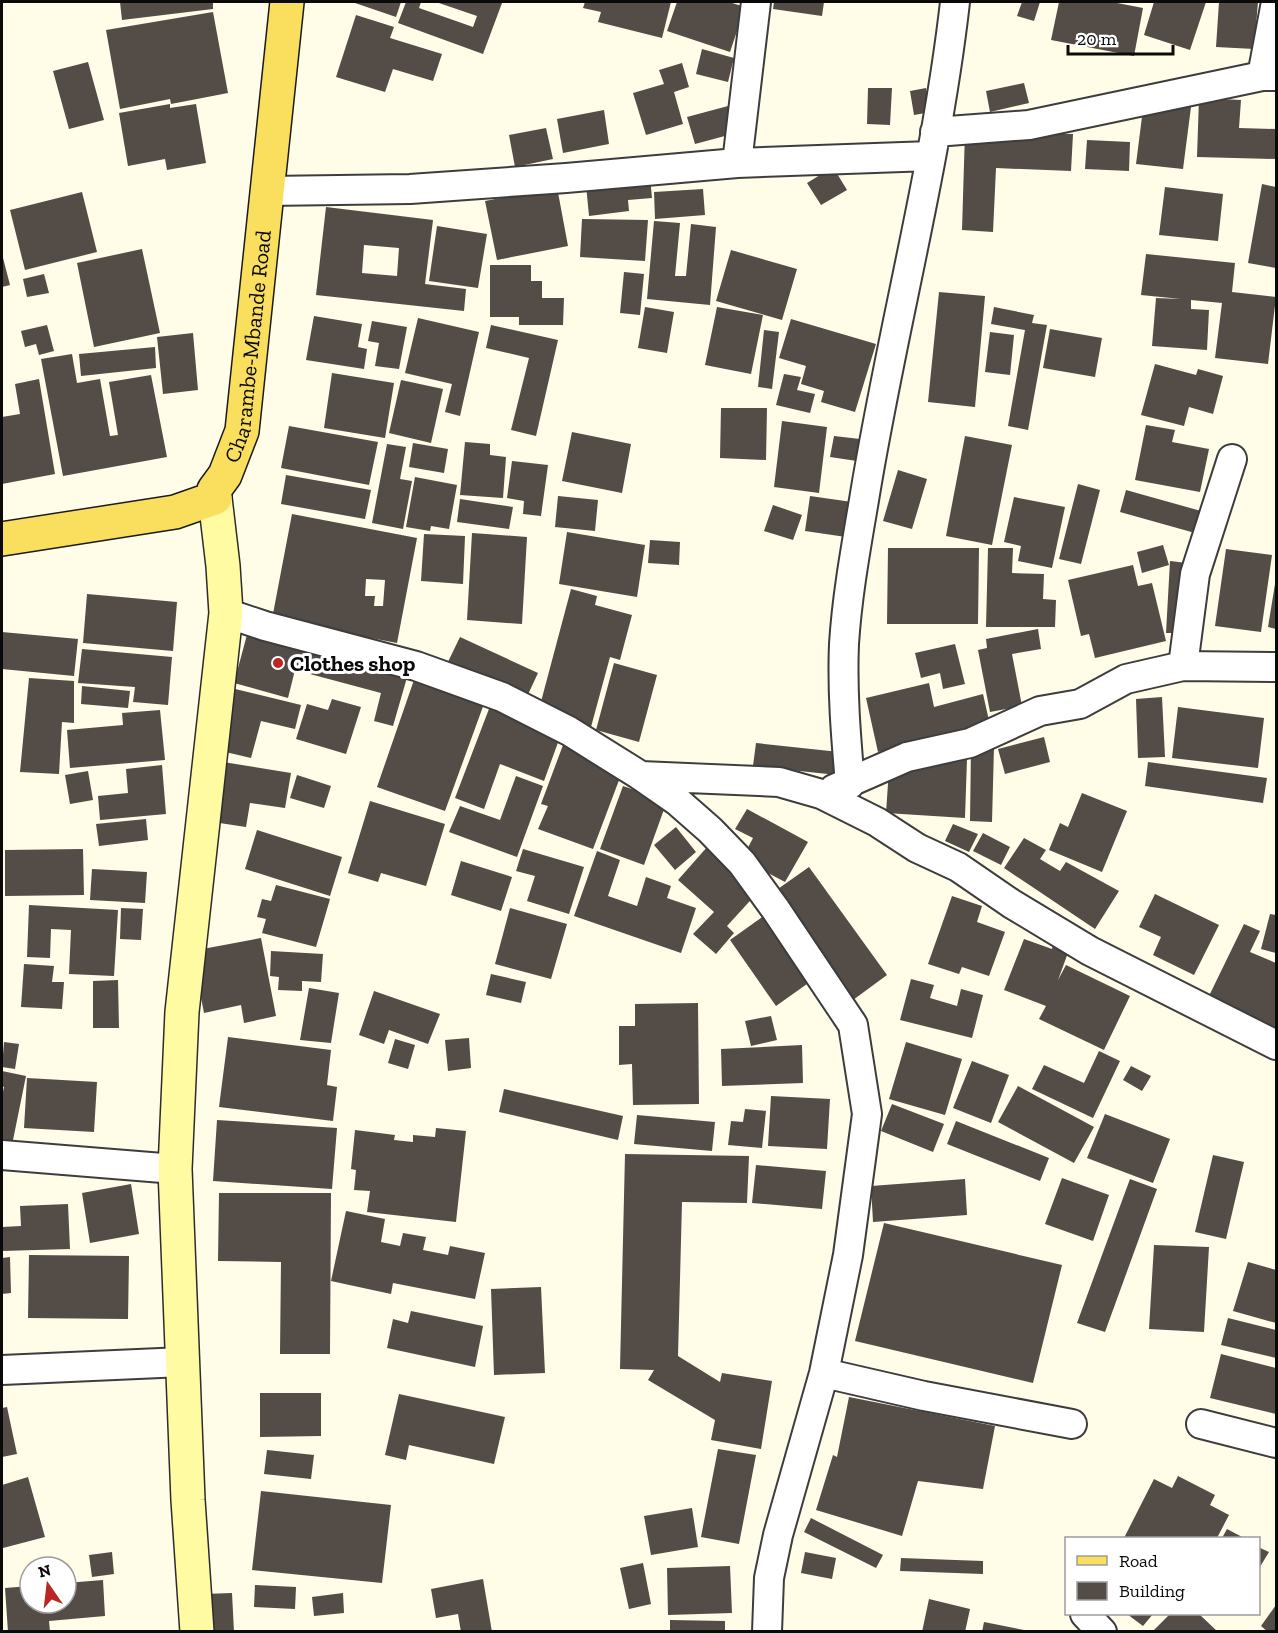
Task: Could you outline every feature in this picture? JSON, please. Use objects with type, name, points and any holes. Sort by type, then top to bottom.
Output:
[{"type":"main road","name":"Charambe-Mbande Road","points":[[214,498],[214,490],[225,475],[242,431],[287,2]]},
{"type":"main road","points":[[16,537],[175,512],[214,498]]},
{"type":"street","points":[[737,163],[756,2]]},
{"type":"street","points":[[850,784],[843,706],[844,642],[855,557],[872,451],[948,70],[955,2]]},
{"type":"street","points":[[267,191],[410,189],[566,178],[933,144],[1269,76],[1276,2]]},
{"type":"street","points":[[1183,666],[1195,574],[1232,459]]},
{"type":"street","points":[[197,1632],[188,1500],[175,1169],[182,1012],[226,614],[223,566],[214,498]]},
{"type":"street","points":[[226,614],[416,666],[502,698],[568,731],[641,776],[677,801],[742,863],[853,1025],[867,1114],[848,1255],[824,1373],[778,1535],[770,1578],[767,1632]]},
{"type":"street","points":[[821,794],[850,784],[907,757],[970,743],[1040,711],[1080,704],[1126,679],[1183,666],[1276,667]]},
{"type":"street","points":[[641,776],[779,782],[821,794],[878,822],[917,848],[958,867],[1012,904],[1090,951],[1276,1045]]},
{"type":"street","points":[[2,1155],[175,1169]]},
{"type":"street","points":[[2,1370],[183,1362]]},
{"type":"street","points":[[824,1373],[924,1396],[1072,1424]]},
{"type":"street","points":[[1201,1424],[1276,1443]]},
{"type":"street","points":[[1086,1615],[1102,1632]]},
{"type":"building","points":[[120,2],[213,2],[213,9],[122,20]]},
{"type":"building","points":[[355,2],[401,2],[396,17]]},
{"type":"building","points":[[406,2],[421,2],[419,8],[473,27],[477,16],[436,2],[502,3],[483,54],[398,23]]},
{"type":"building","points":[[585,2],[671,2],[662,38],[598,22],[601,12],[583,8]]},
{"type":"building","points":[[677,2],[729,2],[745,7],[730,52],[667,31]]},
{"type":"building","points":[[774,2],[824,2],[822,16],[773,9]]},
{"type":"building","points":[[1022,2],[1040,2],[1034,21],[1017,16]]},
{"type":"building","points":[[1059,2],[1112,2],[1143,8],[1134,56],[1051,40]]},
{"type":"building","points":[[1154,2],[1206,2],[1190,50],[1144,35]]},
{"type":"building","points":[[1219,2],[1258,2],[1254,49],[1216,47]]},
{"type":"building","points":[[213,12],[228,93],[171,104],[170,99],[120,109],[106,30]]},
{"type":"building","points":[[356,15],[394,27],[390,38],[442,54],[433,81],[393,69],[385,92],[336,77]]},
{"type":"building","points":[[702,49],[734,58],[728,82],[696,74]]},
{"type":"building","points":[[88,62],[104,120],[69,129],[53,71]]},
{"type":"building","points":[[682,63],[689,87],[674,92],[683,124],[646,135],[633,93],[664,84],[659,70]]},
{"type":"building","points":[[1024,83],[1029,103],[990,112],[986,91]]},
{"type":"building","points":[[868,88],[892,88],[890,125],[867,124]]},
{"type":"building","points":[[926,88],[931,112],[914,115],[910,91]]},
{"type":"building","points":[[1199,98],[1241,100],[1239,128],[1276,129],[1276,159],[1197,157]]},
{"type":"building","points":[[1144,101],[1191,107],[1183,169],[1136,164]]},
{"type":"building","points":[[170,104],[170,108],[196,104],[206,163],[167,170],[165,159],[128,166],[119,113]]},
{"type":"building","points":[[728,106],[736,133],[695,144],[687,117]]},
{"type":"building","points":[[604,110],[609,144],[563,153],[557,119]]},
{"type":"building","points":[[546,128],[553,159],[515,167],[509,135]]},
{"type":"building","points":[[965,131],[1073,134],[1071,171],[996,168],[993,232],[962,230]]},
{"type":"building","points":[[1087,140],[1130,142],[1129,171],[1085,169]]},
{"type":"building","points":[[833,167],[847,190],[821,205],[807,183]]},
{"type":"building","points":[[650,177],[652,198],[628,200],[629,211],[589,216],[586,185]]},
{"type":"building","points":[[1262,184],[1276,187],[1276,268],[1248,263]]},
{"type":"building","points":[[557,187],[568,246],[497,260],[485,201]]},
{"type":"building","points":[[1165,187],[1223,194],[1218,241],[1159,235]]},
{"type":"building","points":[[703,189],[705,215],[655,219],[654,192]]},
{"type":"building","points":[[82,192],[97,252],[25,270],[10,210]]},
{"type":"building","points":[[326,207],[433,220],[425,284],[466,289],[464,311],[316,295]],"holes":[[[364,245],[399,248],[397,276],[362,273]]]},
{"type":"building","points":[[582,219],[648,220],[645,261],[580,257]]},
{"type":"building","points":[[654,221],[680,223],[675,276],[686,276],[691,224],[716,227],[710,305],[647,299]]},
{"type":"building","points":[[437,226],[487,234],[478,288],[429,281]]},
{"type":"building","points":[[142,249],[160,333],[94,347],[77,263]]},
{"type":"building","points":[[731,250],[797,269],[782,320],[716,301]]},
{"type":"building","points":[[2,254],[10,285],[2,287]]},
{"type":"building","points":[[1146,254],[1235,263],[1232,292],[1276,297],[1268,364],[1215,358],[1222,303],[1191,300],[1191,309],[1209,310],[1207,350],[1152,346],[1156,298],[1181,299],[1141,295]]},
{"type":"building","points":[[490,265],[531,265],[531,281],[542,281],[542,298],[564,298],[563,325],[519,325],[519,317],[490,317]]},
{"type":"building","points":[[624,272],[644,274],[640,315],[620,313]]},
{"type":"building","points":[[44,274],[49,293],[27,297],[23,279]]},
{"type":"building","points":[[939,292],[985,296],[975,407],[928,402]]},
{"type":"building","points":[[645,307],[674,312],[667,353],[638,348]]},
{"type":"building","points":[[717,307],[763,315],[751,374],[705,365]]},
{"type":"building","points":[[994,307],[1034,315],[1032,323],[1047,325],[1028,430],[1008,426],[1025,330],[991,324]]},
{"type":"building","points":[[314,316],[362,324],[358,347],[367,349],[364,369],[306,360]]},
{"type":"building","points":[[418,318],[479,332],[460,416],[445,412],[452,384],[405,373]]},
{"type":"building","points":[[791,319],[876,344],[855,412],[821,402],[824,391],[801,384],[806,366],[779,358]]},
{"type":"building","points":[[372,321],[407,327],[399,369],[375,366],[379,343],[368,341]]},
{"type":"building","points":[[47,325],[54,351],[39,355],[36,344],[25,347],[21,331]]},
{"type":"building","points":[[491,325],[558,340],[536,436],[511,430],[529,358],[486,348]]},
{"type":"building","points":[[1050,329],[1102,338],[1095,377],[1043,368]]},
{"type":"building","points":[[764,330],[779,332],[772,389],[758,387]]},
{"type":"building","points":[[990,332],[1014,335],[1010,375],[985,372]]},
{"type":"building","points":[[193,333],[198,390],[163,394],[157,337]]},
{"type":"building","points":[[155,347],[156,368],[81,376],[79,354]]},
{"type":"building","points":[[72,354],[77,383],[100,379],[110,436],[118,435],[109,382],[151,375],[167,457],[63,476],[41,359]]},
{"type":"building","points":[[1155,364],[1196,375],[1198,369],[1223,376],[1213,414],[1189,407],[1184,426],[1141,415]]},
{"type":"building","points":[[332,373],[394,383],[385,438],[324,428]]},
{"type":"building","points":[[784,374],[801,377],[797,390],[815,394],[810,413],[776,405]]},
{"type":"building","points":[[39,379],[55,474],[2,484],[2,417],[20,414],[15,384]]},
{"type":"building","points":[[401,380],[443,389],[431,443],[389,433]]},
{"type":"building","points":[[721,408],[767,408],[766,460],[720,458]]},
{"type":"building","points":[[782,421],[827,427],[819,493],[774,487]]},
{"type":"building","points":[[1146,425],[1175,430],[1172,442],[1209,449],[1200,492],[1135,480]]},
{"type":"building","points":[[289,426],[378,442],[369,485],[281,468]]},
{"type":"building","points":[[572,432],[631,444],[622,493],[562,481]]},
{"type":"building","points":[[834,436],[860,439],[857,461],[830,457]]},
{"type":"building","points":[[965,436],[1012,445],[992,545],[946,536]]},
{"type":"building","points":[[465,442],[490,444],[490,455],[506,457],[503,498],[460,495]]},
{"type":"building","points":[[413,443],[448,449],[444,473],[409,467]]},
{"type":"building","points":[[387,444],[406,447],[400,479],[412,481],[403,529],[372,523]]},
{"type":"building","points":[[512,461],[548,465],[541,516],[523,514],[524,501],[507,498]]},
{"type":"building","points":[[898,470],[927,479],[912,529],[883,521]]},
{"type":"building","points":[[286,475],[371,490],[365,519],[281,504]]},
{"type":"building","points":[[415,477],[457,485],[449,529],[431,526],[430,531],[406,527]]},
{"type":"building","points":[[1078,484],[1100,490],[1081,564],[1059,559]]},
{"type":"building","points":[[1126,490],[1201,511],[1195,533],[1120,512]]},
{"type":"building","points":[[558,496],[598,500],[595,531],[555,527]]},
{"type":"building","points":[[810,496],[852,502],[846,537],[805,531]]},
{"type":"building","points":[[1014,497],[1065,507],[1052,568],[1018,561],[1021,546],[1004,542]]},
{"type":"building","points":[[460,499],[513,507],[509,529],[457,522]]},
{"type":"building","points":[[773,505],[802,515],[793,540],[764,531]]},
{"type":"building","points":[[292,514],[417,538],[397,643],[272,619]],"holes":[[[366,579],[385,580],[383,606],[374,606],[375,596],[365,596]]]},
{"type":"building","points":[[567,532],[645,545],[637,597],[559,584]]},
{"type":"building","points":[[472,533],[527,537],[522,624],[467,620]]},
{"type":"building","points":[[424,534],[465,536],[463,584],[421,581]]},
{"type":"building","points":[[650,540],[680,542],[679,565],[648,563]]},
{"type":"building","points":[[1163,545],[1169,565],[1142,573],[1137,552]]},
{"type":"building","points":[[888,548],[979,548],[978,624],[887,624]]},
{"type":"building","points":[[988,548],[1013,548],[1012,573],[1044,574],[1043,599],[1056,600],[1055,627],[986,627]]},
{"type":"building","points":[[1226,549],[1272,555],[1261,632],[1215,626]]},
{"type":"building","points":[[1170,561],[1187,563],[1183,633],[1166,633]]},
{"type":"building","points":[[1133,565],[1138,586],[1152,583],[1166,641],[1095,658],[1089,634],[1081,636],[1068,580]]},
{"type":"building","points":[[1276,584],[1276,629],[1268,627]]},
{"type":"building","points":[[571,589],[597,596],[595,605],[632,615],[620,660],[610,657],[591,727],[538,713]]},
{"type":"building","points":[[87,594],[177,602],[173,651],[83,643]]},
{"type":"building","points":[[1038,629],[1041,649],[1012,654],[1022,706],[990,712],[978,650],[987,648],[986,639]]},
{"type":"building","points":[[248,631],[408,674],[393,726],[374,721],[381,693],[295,670],[288,698],[234,683]]},
{"type":"building","points":[[2,632],[78,639],[74,676],[2,669]]},
{"type":"building","points":[[460,637],[538,673],[524,703],[446,666]]},
{"type":"building","points":[[955,644],[965,684],[943,689],[940,673],[921,678],[915,653]]},
{"type":"building","points":[[82,649],[172,657],[168,705],[133,702],[135,687],[78,683]]},
{"type":"building","points":[[614,663],[657,675],[639,742],[596,730]]},
{"type":"building","points":[[415,677],[485,701],[445,811],[377,787]]},
{"type":"building","points":[[29,678],[74,681],[74,723],[62,722],[59,774],[20,772]]},
{"type":"building","points":[[929,683],[934,707],[983,694],[990,725],[878,752],[866,698]]},
{"type":"building","points":[[82,686],[130,691],[128,708],[81,704]]},
{"type":"building","points":[[231,688],[301,705],[295,729],[261,721],[251,758],[217,750]]},
{"type":"building","points":[[1162,697],[1165,757],[1138,758],[1136,699]]},
{"type":"building","points":[[332,699],[361,707],[346,754],[296,739],[307,704],[328,710]]},
{"type":"building","points":[[492,701],[560,737],[544,781],[500,764],[484,809],[455,798]]},
{"type":"building","points":[[1178,707],[1264,718],[1258,768],[1172,758]]},
{"type":"building","points":[[160,710],[165,760],[70,768],[67,730],[123,725],[122,713]]},
{"type":"building","points":[[1044,737],[1050,762],[1005,774],[998,749]]},
{"type":"building","points":[[756,743],[839,752],[837,775],[753,766]]},
{"type":"building","points":[[563,745],[624,767],[593,849],[538,829],[548,806],[541,804]]},
{"type":"building","points":[[971,747],[994,747],[992,822],[970,821]]},
{"type":"building","points":[[967,759],[965,818],[886,813],[889,769]]},
{"type":"building","points":[[223,762],[291,773],[285,808],[250,803],[246,827],[213,822]]},
{"type":"building","points":[[1148,762],[1267,778],[1263,803],[1145,786]]},
{"type":"building","points":[[162,765],[166,814],[100,820],[98,796],[128,793],[126,769]]},
{"type":"building","points":[[88,771],[93,800],[70,804],[65,775]]},
{"type":"building","points":[[297,775],[331,786],[324,808],[290,798]]},
{"type":"building","points":[[516,776],[543,786],[517,857],[449,832],[460,806],[500,820]]},
{"type":"building","points":[[623,786],[667,801],[644,865],[600,849]]},
{"type":"building","points":[[1082,793],[1127,811],[1102,872],[1049,850],[1060,823],[1068,827]]},
{"type":"building","points":[[370,801],[445,824],[426,886],[381,873],[378,882],[348,873]]},
{"type":"building","points":[[747,809],[808,842],[785,882],[742,859],[753,838],[735,829]]},
{"type":"building","points":[[146,819],[148,840],[99,846],[96,824]]},
{"type":"building","points":[[953,824],[978,834],[969,852],[945,841]]},
{"type":"building","points":[[676,827],[696,852],[675,870],[654,845]]},
{"type":"building","points":[[257,830],[342,857],[330,896],[245,869]]},
{"type":"building","points":[[983,833],[1010,847],[1001,865],[973,851]]},
{"type":"building","points":[[1024,838],[1046,850],[1040,859],[1060,871],[1066,862],[1119,891],[1095,929],[1004,868]]},
{"type":"building","points":[[708,846],[759,891],[727,926],[734,933],[716,954],[693,934],[714,912],[678,880]]},
{"type":"building","points":[[83,849],[84,895],[5,896],[5,850]]},
{"type":"building","points":[[523,849],[584,867],[569,914],[527,901],[535,876],[516,871]]},
{"type":"building","points":[[597,851],[620,860],[608,896],[637,906],[646,877],[671,886],[667,898],[696,908],[681,953],[574,916]]},
{"type":"building","points":[[461,861],[512,877],[501,911],[451,895]]},
{"type":"building","points":[[809,867],[887,975],[853,1000],[775,891]]},
{"type":"building","points":[[92,869],[147,872],[145,903],[90,900]]},
{"type":"building","points":[[276,885],[330,899],[316,947],[262,933],[266,919],[257,917],[262,899],[271,901]]},
{"type":"building","points":[[1155,894],[1219,925],[1194,975],[1153,955],[1161,937],[1139,927]]},
{"type":"building","points":[[952,896],[982,906],[977,922],[1005,932],[989,976],[962,967],[959,974],[928,964]]},
{"type":"building","points":[[29,905],[118,910],[114,976],[69,974],[71,930],[51,929],[50,958],[27,957]]},
{"type":"building","points":[[121,908],[143,909],[141,940],[120,939]]},
{"type":"building","points":[[510,908],[567,924],[551,979],[495,964]]},
{"type":"building","points":[[768,913],[814,979],[776,1006],[730,940]]},
{"type":"building","points":[[1270,914],[1276,915],[1276,953],[1261,949]]},
{"type":"building","points":[[1244,924],[1260,931],[1250,952],[1276,963],[1276,1033],[1208,998]]},
{"type":"building","points":[[261,938],[276,1016],[244,1023],[241,1005],[204,1013],[192,951]]},
{"type":"building","points":[[1024,939],[1052,949],[1053,944],[1069,950],[1058,980],[1066,965],[1130,996],[1104,1050],[1039,1019],[1046,1006],[1004,990]]},
{"type":"building","points":[[271,951],[323,954],[321,982],[302,981],[302,991],[278,990],[279,977],[270,976]]},
{"type":"building","points":[[24,964],[54,966],[52,982],[64,982],[62,1009],[21,1007]]},
{"type":"building","points":[[491,974],[526,982],[521,1003],[486,995]]},
{"type":"building","points":[[911,979],[934,985],[930,998],[957,1006],[961,989],[983,995],[972,1038],[900,1020]]},
{"type":"building","points":[[118,980],[119,1028],[93,1028],[93,981]]},
{"type":"building","points":[[309,988],[339,993],[331,1043],[300,1040]]},
{"type":"building","points":[[374,991],[440,1014],[428,1044],[389,1030],[384,1044],[359,1035]]},
{"type":"building","points":[[698,1003],[699,1104],[633,1105],[632,1064],[619,1065],[619,1026],[635,1026],[635,1004]]},
{"type":"building","points":[[771,1016],[777,1040],[751,1046],[745,1021]]},
{"type":"building","points":[[228,1037],[331,1050],[327,1085],[337,1087],[333,1121],[219,1107]]},
{"type":"building","points":[[469,1038],[471,1068],[448,1071],[445,1040]]},
{"type":"building","points":[[395,1039],[415,1045],[408,1069],[388,1063]]},
{"type":"building","points":[[4,1042],[19,1044],[15,1069],[2,1067]]},
{"type":"building","points":[[906,1042],[962,1059],[945,1115],[889,1099]]},
{"type":"building","points":[[802,1045],[803,1083],[722,1086],[721,1049]]},
{"type":"building","points":[[1099,1051],[1120,1061],[1093,1118],[1032,1089],[1044,1065],[1084,1083]]},
{"type":"building","points":[[972,1061],[1009,1075],[991,1123],[953,1108]]},
{"type":"building","points":[[1131,1066],[1151,1076],[1142,1091],[1123,1080]]},
{"type":"building","points":[[2,1071],[26,1076],[12,1145],[2,1143],[4,1087],[2,1086]]},
{"type":"building","points":[[27,1078],[97,1082],[94,1132],[24,1128]]},
{"type":"building","points":[[1018,1086],[1094,1127],[1074,1163],[998,1122]]},
{"type":"building","points":[[504,1089],[623,1116],[618,1140],[499,1112]]},
{"type":"building","points":[[771,1096],[830,1099],[827,1149],[768,1146]]},
{"type":"building","points":[[892,1104],[944,1124],[933,1152],[881,1131]]},
{"type":"building","points":[[745,1109],[766,1111],[762,1148],[728,1145],[731,1121],[743,1122]]},
{"type":"building","points":[[1105,1114],[1170,1139],[1153,1183],[1087,1158]]},
{"type":"building","points":[[637,1115],[715,1122],[712,1151],[634,1144]]},
{"type":"building","points":[[217,1120],[337,1128],[332,1189],[213,1181]]},
{"type":"building","points":[[956,1121],[1049,1158],[1040,1181],[947,1144]]},
{"type":"building","points":[[436,1128],[466,1131],[456,1222],[367,1212],[370,1191],[354,1190],[356,1170],[351,1169],[355,1130],[395,1135],[394,1140],[413,1142],[413,1135],[435,1137]]},
{"type":"building","points":[[625,1154],[749,1156],[747,1203],[682,1202],[678,1356],[720,1382],[722,1373],[772,1381],[761,1449],[711,1440],[715,1420],[648,1380],[654,1370],[620,1369]]},
{"type":"building","points":[[1213,1155],[1244,1162],[1226,1239],[1195,1232]]},
{"type":"building","points":[[756,1165],[826,1171],[822,1209],[752,1203]]},
{"type":"building","points":[[1062,1178],[1109,1195],[1093,1241],[1045,1224]]},
{"type":"building","points":[[965,1179],[967,1215],[873,1222],[871,1186]]},
{"type":"building","points":[[1130,1179],[1157,1189],[1105,1332],[1077,1323]]},
{"type":"building","points":[[131,1184],[139,1234],[90,1243],[82,1193]]},
{"type":"building","points":[[219,1193],[331,1193],[330,1354],[280,1354],[281,1262],[218,1261]]},
{"type":"building","points":[[68,1204],[70,1249],[2,1251],[2,1227],[21,1226],[20,1206]]},
{"type":"building","points":[[346,1211],[385,1219],[381,1242],[400,1246],[403,1233],[426,1237],[423,1250],[448,1255],[450,1246],[485,1253],[475,1299],[393,1283],[391,1294],[331,1281]]},
{"type":"building","points":[[884,1223],[1062,1265],[1033,1383],[855,1341]]},
{"type":"building","points":[[1154,1245],[1209,1247],[1204,1332],[1149,1329]]},
{"type":"building","points":[[29,1255],[129,1256],[128,1319],[28,1318]]},
{"type":"building","points":[[10,1257],[11,1293],[2,1294],[2,1258]]},
{"type":"building","points":[[1248,1262],[1276,1270],[1276,1323],[1233,1311]]},
{"type":"building","points":[[541,1287],[545,1373],[494,1375],[491,1289]]},
{"type":"building","points":[[411,1311],[483,1326],[475,1367],[387,1348],[393,1319],[408,1323]]},
{"type":"building","points":[[1228,1318],[1276,1330],[1276,1358],[1221,1345]]},
{"type":"building","points":[[1221,1354],[1276,1368],[1276,1414],[1210,1398]]},
{"type":"building","points":[[260,1393],[321,1393],[321,1436],[260,1437]]},
{"type":"building","points":[[399,1394],[505,1417],[494,1464],[409,1445],[406,1460],[385,1455]]},
{"type":"building","points":[[849,1397],[995,1426],[983,1489],[918,1481],[902,1536],[816,1510],[833,1455],[837,1457]]},
{"type":"building","points":[[7,1407],[17,1454],[2,1457],[2,1408]]},
{"type":"building","points":[[718,1449],[756,1455],[739,1544],[701,1537]]},
{"type":"building","points":[[267,1450],[314,1455],[311,1479],[264,1474]]},
{"type":"building","points":[[1178,1476],[1215,1495],[1210,1505],[1229,1515],[1218,1537],[1125,1537],[1154,1479],[1172,1488]]},
{"type":"building","points":[[28,1477],[45,1537],[3,1548],[2,1485]]},
{"type":"building","points":[[261,1491],[391,1505],[382,1583],[252,1570]]},
{"type":"building","points":[[692,1508],[698,1547],[651,1555],[644,1516]]},
{"type":"building","points":[[811,1518],[883,1555],[876,1568],[804,1532]]},
{"type":"building","points":[[1227,1529],[1242,1537],[1223,1537]]},
{"type":"building","points":[[1260,1548],[1269,1552],[1260,1567]]},
{"type":"building","points":[[112,1552],[114,1574],[92,1577],[89,1555]]},
{"type":"building","points":[[805,1552],[836,1558],[832,1579],[801,1573]]},
{"type":"building","points":[[901,1558],[983,1561],[983,1574],[900,1571]]},
{"type":"building","points":[[643,1563],[651,1604],[629,1609],[620,1568]]},
{"type":"building","points":[[730,1566],[732,1613],[668,1615],[667,1568]]},
{"type":"building","points":[[483,1579],[492,1632],[461,1632],[458,1614],[436,1618],[431,1589]]},
{"type":"building","points":[[103,1580],[105,1616],[49,1621],[50,1632],[8,1632],[5,1588],[18,1587],[18,1615],[78,1615],[78,1582]]},
{"type":"building","points":[[255,1585],[296,1587],[295,1609],[254,1607]]},
{"type":"building","points":[[232,1593],[234,1632],[207,1632],[204,1594]]},
{"type":"building","points":[[343,1593],[344,1613],[314,1616],[312,1597]]},
{"type":"building","points":[[929,1599],[970,1609],[965,1632],[922,1632]]},
{"type":"building","points":[[1276,1605],[1276,1632],[1268,1632],[1261,1626]]},
{"type":"building","points":[[1128,1615],[1152,1615],[1143,1626]]},
{"type":"building","points":[[1169,1615],[1200,1615],[1218,1632],[1152,1632]]},
{"type":"building","points":[[670,1620],[725,1621],[725,1632],[670,1632]]},
{"type":"building","points":[[984,1622],[1024,1630],[1024,1632],[982,1632]]},
{"type":"place","name":"Clothes shop","points":[[278,663]]}]
